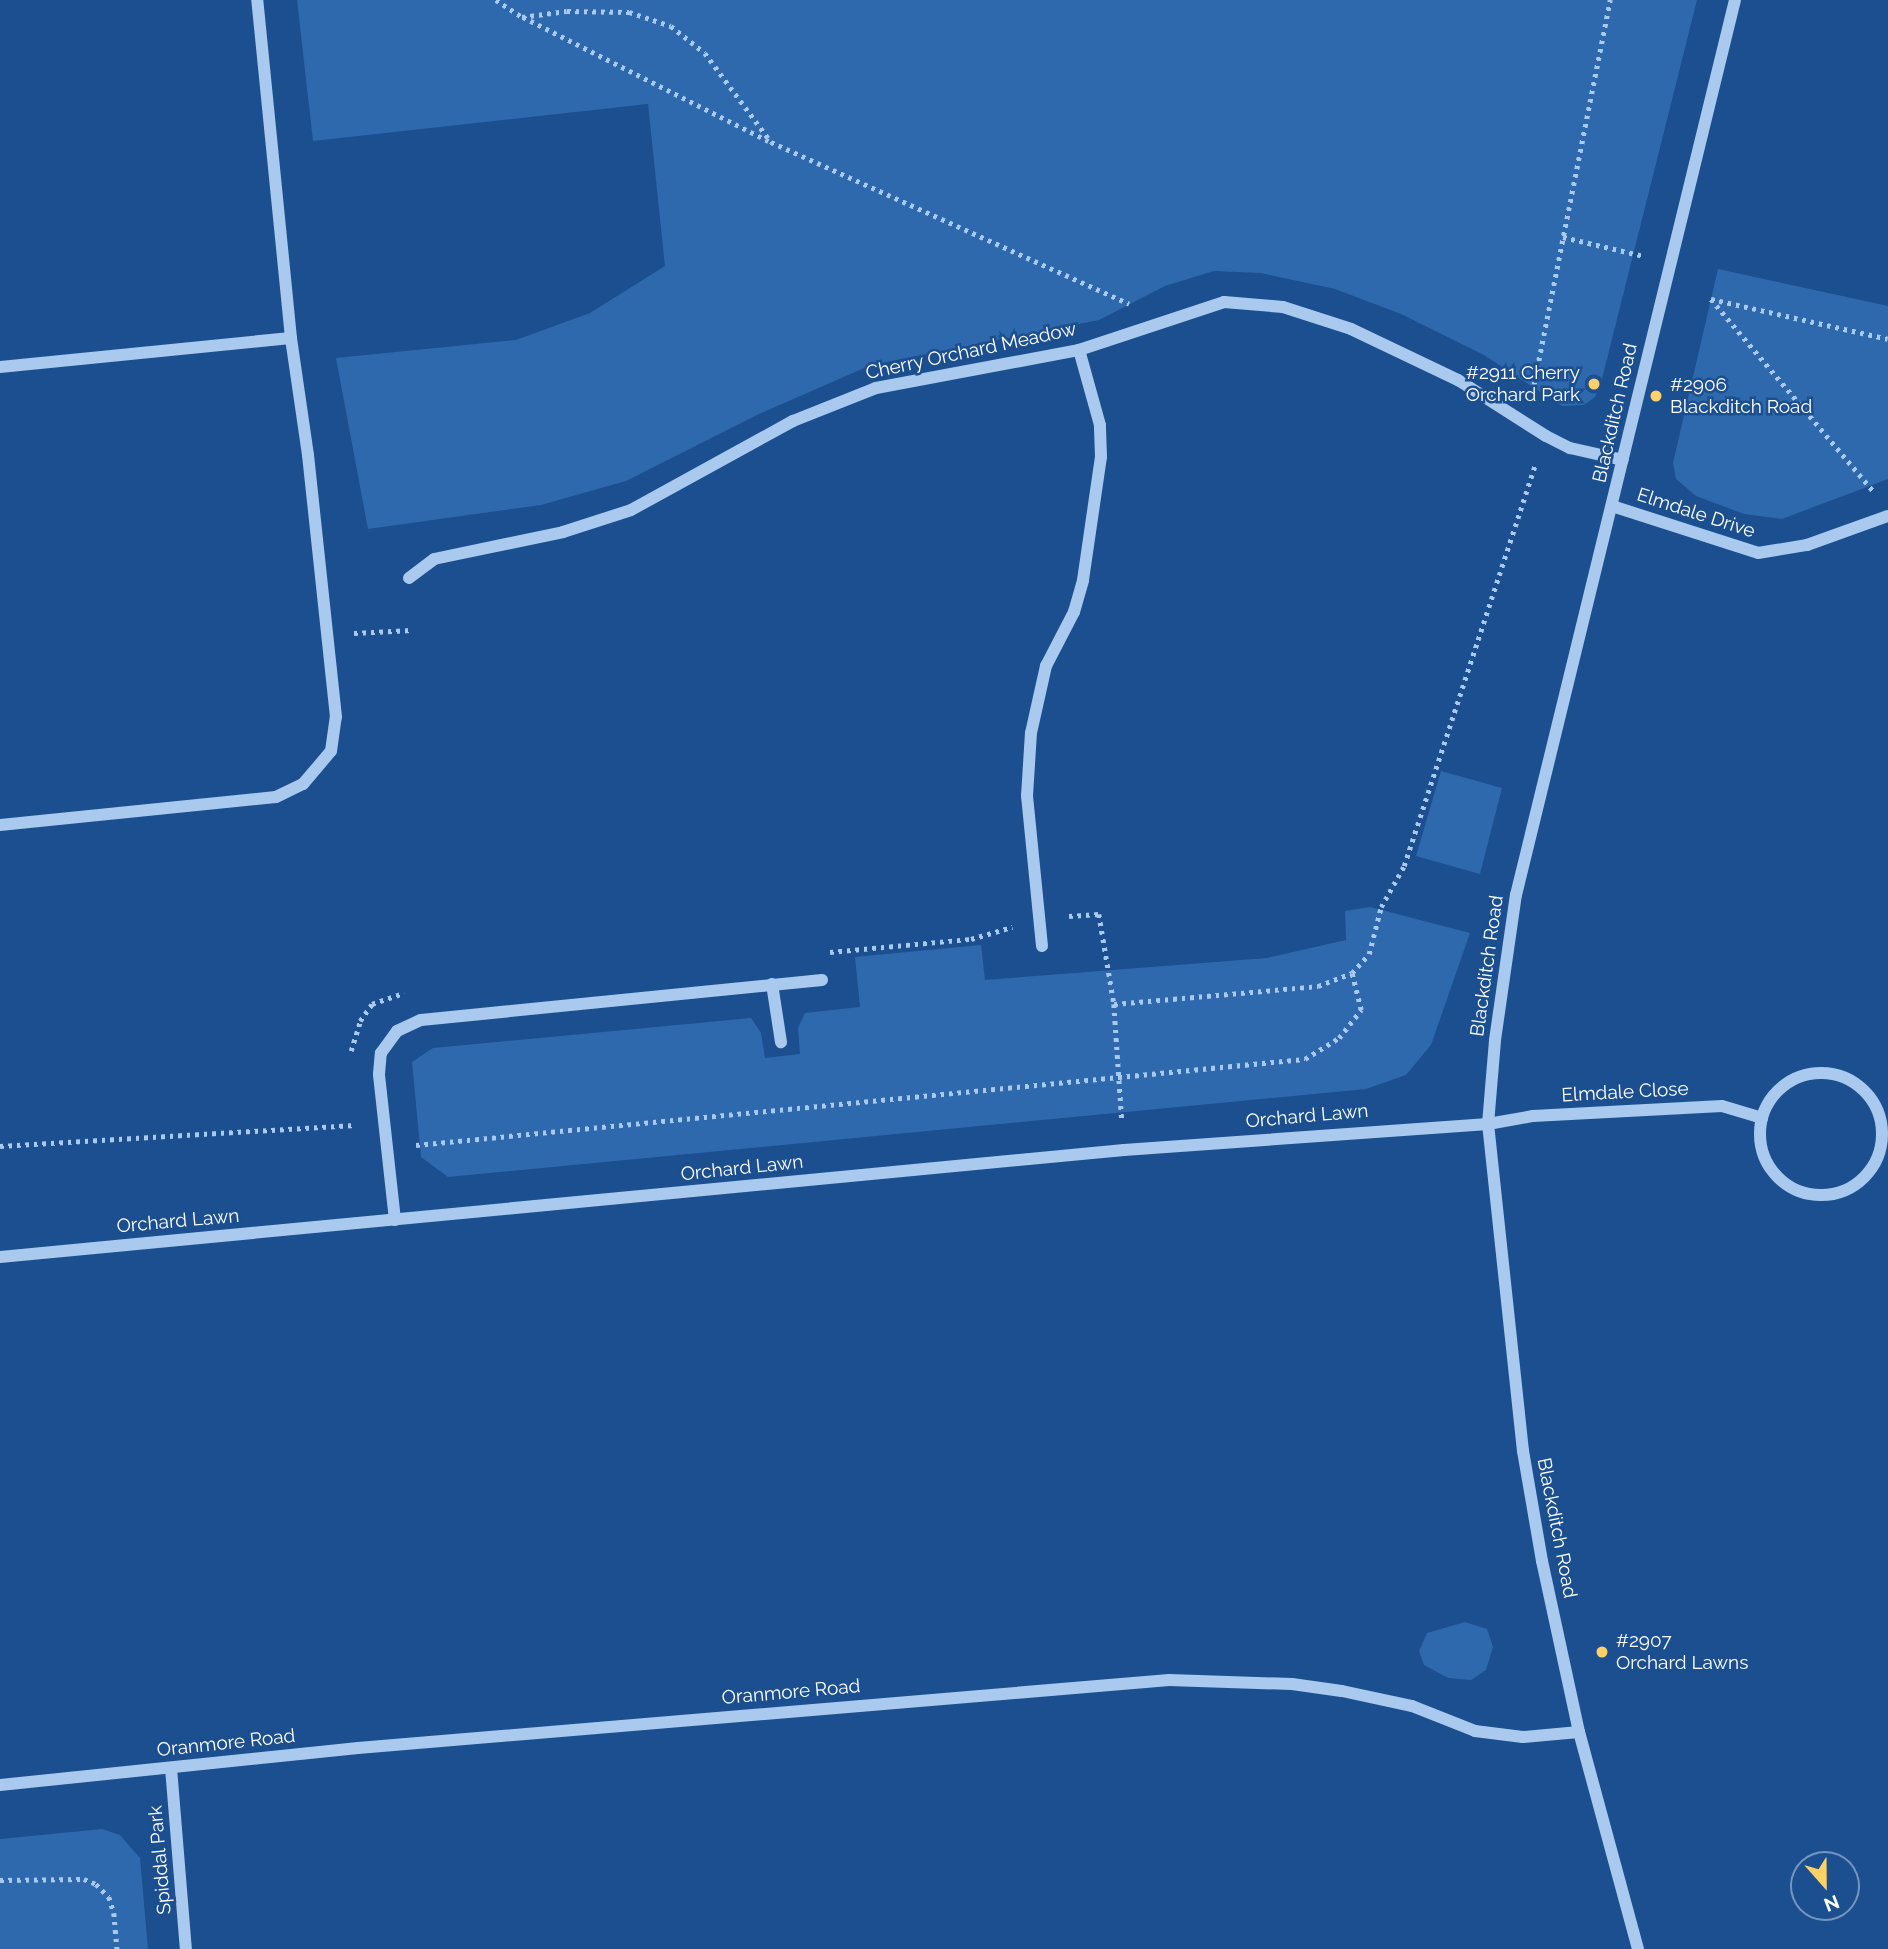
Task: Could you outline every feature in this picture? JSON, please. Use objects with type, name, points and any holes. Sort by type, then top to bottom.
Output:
[{"type":"street","points":[[0,825],[276,797],[303,785],[331,751],[336,718],[291,338],[257,0]]},
{"type":"street","name":"Blackditch Road","points":[[1638,1949],[1579,1731],[1522,1451],[1488,1124],[1495,1040],[1516,895],[1673,263],[1735,0]]},
{"type":"street","name":"Cherry Orchard Meadow","points":[[409,578],[433,559],[563,532],[631,510],[793,421],[876,388],[1079,350],[1224,302],[1283,307],[1399,349],[1570,448],[1623,460]]},
{"type":"street","points":[[0,367],[291,338]]},
{"type":"street","points":[[1042,946],[1027,796],[1031,733],[1046,666],[1074,612],[1083,580],[1101,457],[1100,425],[1079,350]]},
{"type":"street","name":"Elmdale Drive","points":[[1612,506],[1758,552],[1807,545],[1888,516]]},
{"type":"street","points":[[395,1220],[379,1074],[381,1054],[397,1031],[421,1020],[822,980]]},
{"type":"street","points":[[772,984],[781,1042]]},
{"type":"street","points":[[1822,1073],[1842,1076],[1872,1101],[1881,1119],[1877,1159],[1850,1188],[1810,1195],[1775,1175],[1762,1148],[1762,1118],[1770,1100],[1793,1081],[1822,1073]]},
{"type":"street","name":"Elmdale Close","points":[[1488,1124],[1533,1116],[1722,1106],[1762,1118]]},
{"type":"street","name":"Orchard Lawn","points":[[0,1256],[1124,1150],[1488,1124]]},
{"type":"street","name":"Oranmore Road","points":[[0,1785],[400,1745],[1168,1680],[1292,1684],[1342,1691],[1412,1706],[1475,1731],[1523,1737],[1579,1731]]},
{"type":"street","name":"Spiddal Park","points":[[171,1768],[186,1949]]},
{"type":"path","points":[[496,0],[522,17],[771,142],[1120,297],[1157,325]]},
{"type":"path","points":[[522,17],[567,11],[629,12],[671,26],[705,53],[771,142]]},
{"type":"path","points":[[1563,237],[1673,263]]},
{"type":"path","points":[[1879,499],[1711,299],[1888,339]]},
{"type":"path","points":[[327,635],[412,630]]},
{"type":"path","points":[[356,1125],[387,1147],[1305,1059],[1339,1038],[1361,1010],[1352,974]]},
{"type":"path","points":[[1114,1004],[1124,1150]]},
{"type":"path","points":[[0,1880],[84,1879],[96,1884],[111,1905],[117,1949]]},
{"type":"shaded area","points":[[297,0],[1697,0],[1601,383],[1595,397],[1584,405],[1562,406],[1484,355],[1401,314],[1335,289],[1261,273],[1214,271],[1165,286],[1099,320],[871,365],[759,414],[626,481],[541,505],[368,529],[336,358],[516,340],[590,313],[665,266],[648,104],[313,141]]},
{"type":"shaded area","points":[[1718,269],[1888,306],[1888,479],[1782,519],[1744,514],[1696,496],[1676,479],[1673,463]]},
{"type":"shaded area","points":[[1441,771],[1502,788],[1480,874],[1416,856]]},
{"type":"shaded area","points":[[1370,907],[1470,933],[1431,1045],[1406,1075],[1366,1089],[448,1177],[421,1157],[412,1062],[433,1048],[751,1018],[761,1033],[765,1058],[800,1054],[798,1028],[805,1013],[860,1007],[855,957],[981,945],[985,980],[1267,958],[1346,940],[1345,911]]},
{"type":"shaded area","points":[[1465,1622],[1487,1629],[1493,1647],[1486,1670],[1471,1680],[1448,1678],[1424,1665],[1419,1651],[1427,1633]]},
{"type":"shaded area","points":[[102,1829],[120,1835],[140,1858],[148,1949],[0,1949],[0,1839]]},
{"type":"place","name":"#2911 Cherry Orchard Park","points":[[1594,384]]},
{"type":"place","name":"#2906 Blackditch Road","points":[[1656,396]]},
{"type":"place","name":"#2907 Orchard Lawns","points":[[1602,1652]]}]
